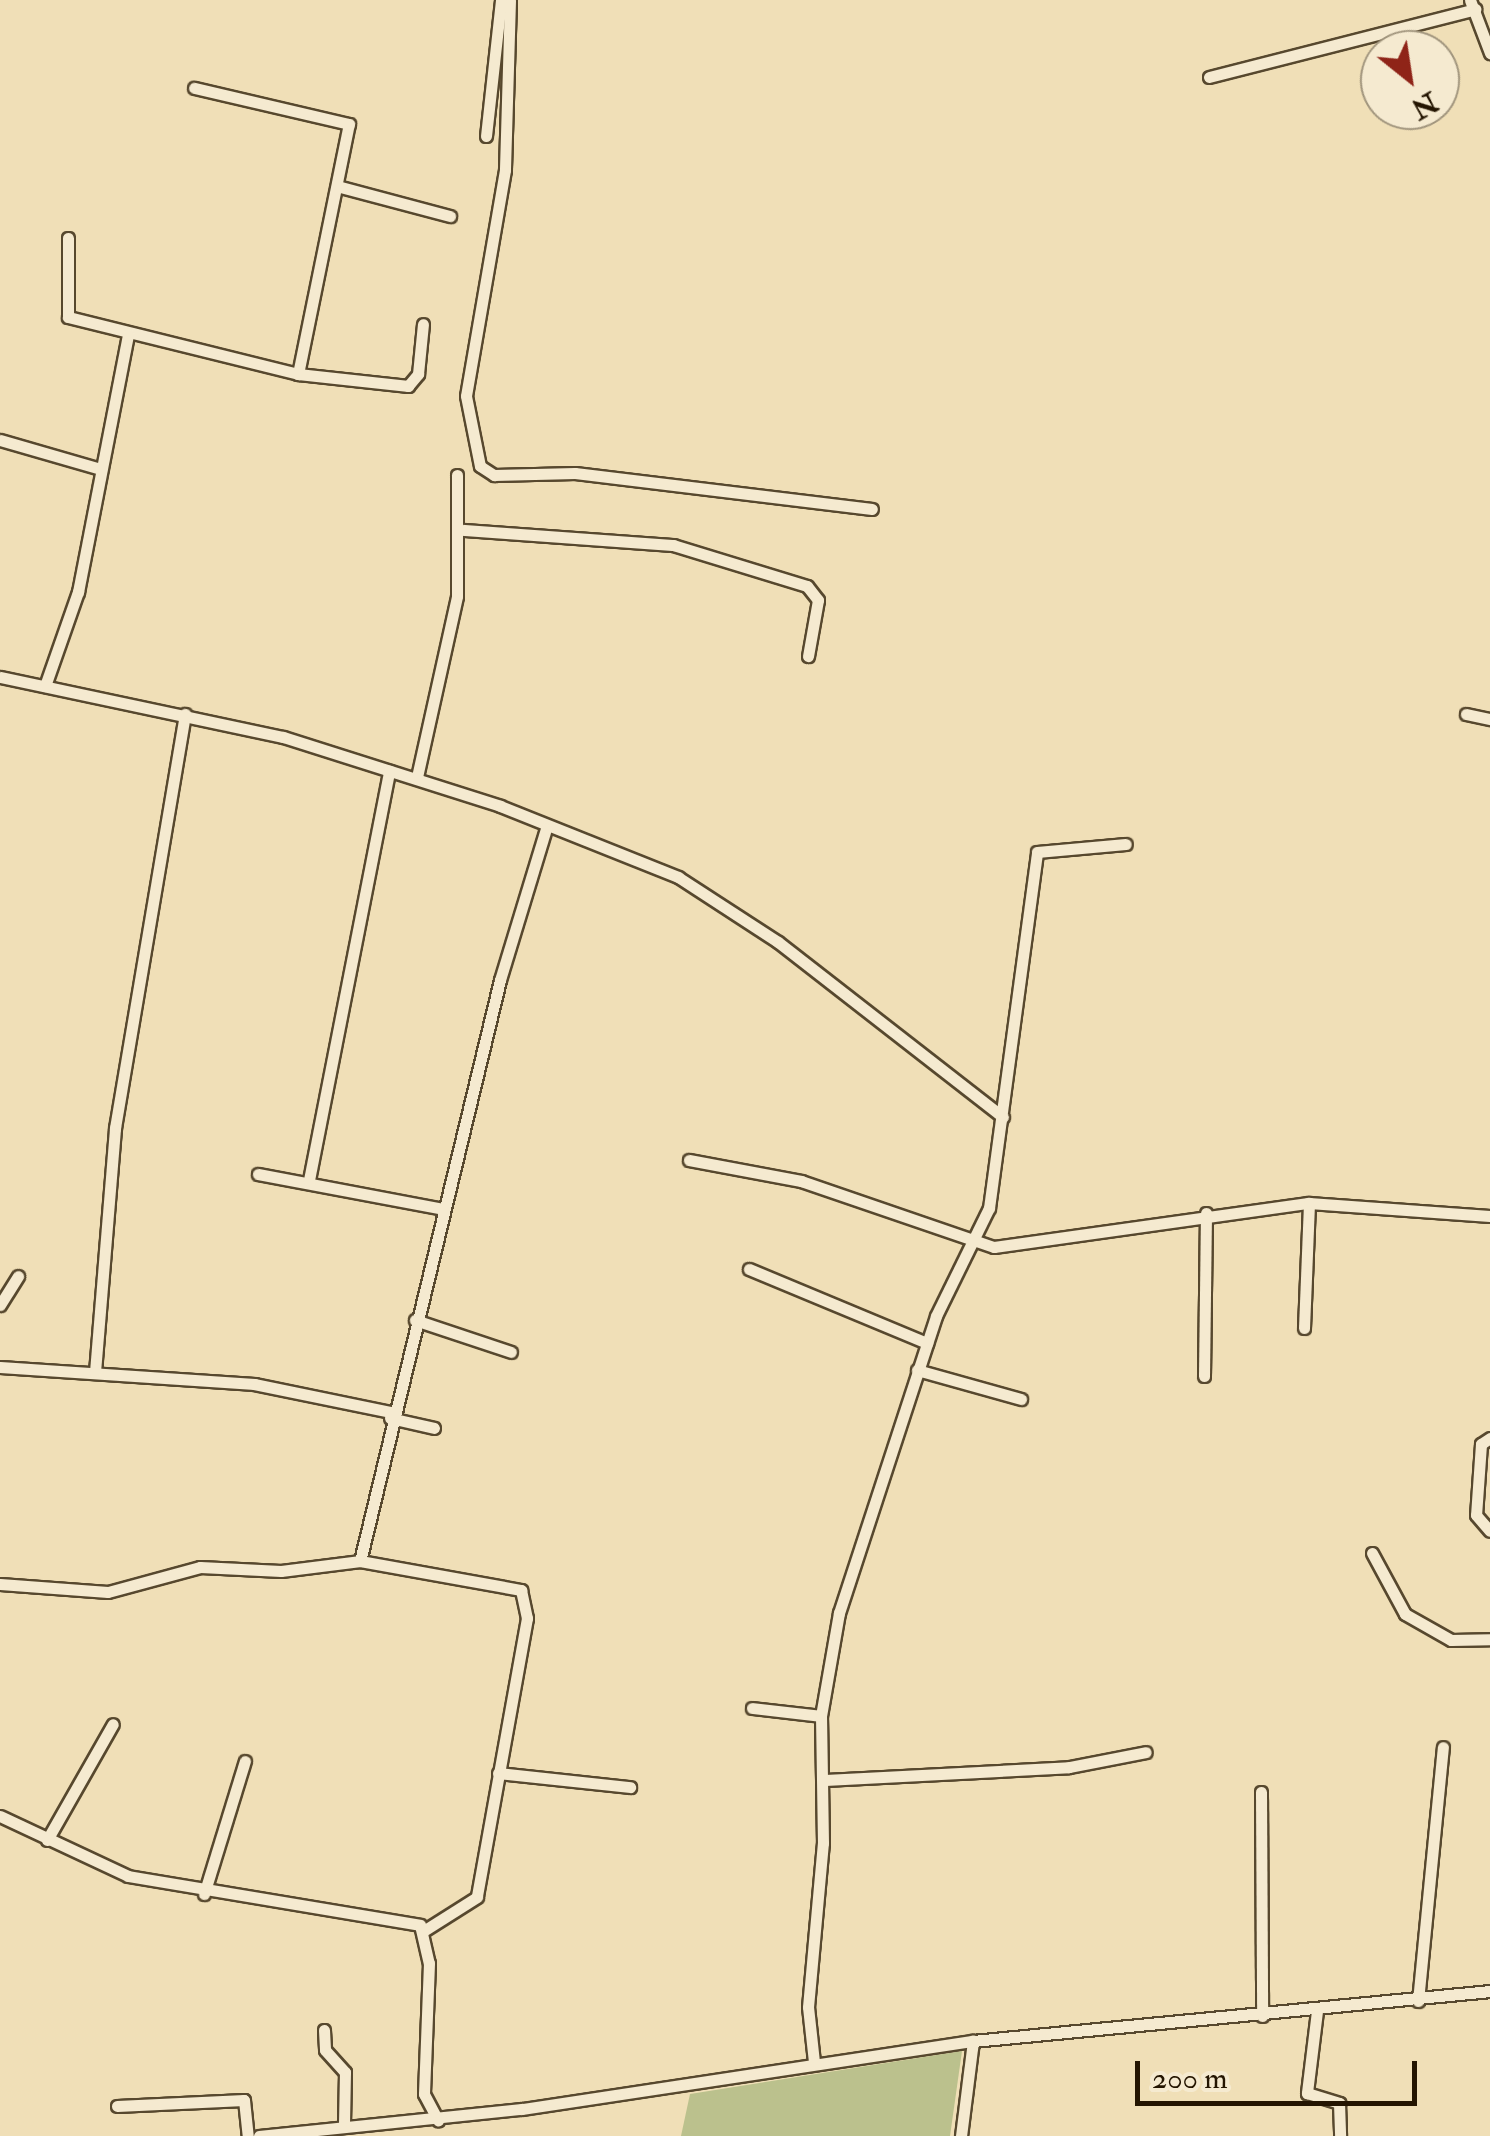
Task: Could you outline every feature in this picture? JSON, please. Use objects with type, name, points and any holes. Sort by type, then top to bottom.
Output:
[{"type":"street","points":[[486,136],[501,0]]},
{"type":"street","points":[[510,0],[506,170],[466,396],[480,466],[494,475],[574,472],[872,508]]},
{"type":"street","points":[[1209,78],[1473,5],[1490,52]]},
{"type":"street","points":[[194,88],[345,118],[337,186],[298,374]]},
{"type":"street","points":[[337,186],[450,216]]},
{"type":"street","points":[[68,238],[64,314],[128,336],[298,374],[408,386],[418,374],[424,324]]},
{"type":"street","points":[[45,686],[78,592],[98,468],[128,336]]},
{"type":"street","points":[[0,440],[98,468]]},
{"type":"street","points":[[416,777],[452,631],[463,530],[456,475]]},
{"type":"street","points":[[463,530],[681,547],[807,586],[818,600],[808,656]]},
{"type":"street","points":[[0,677],[185,714],[416,777],[708,894],[1003,1117]]},
{"type":"street","points":[[95,1372],[115,1128],[185,714]]},
{"type":"street","points":[[1466,714],[1490,719]]},
{"type":"street","points":[[309,1180],[389,771]]},
{"type":"street","points":[[360,1561],[390,1415],[546,830]]},
{"type":"street","points":[[814,2062],[808,2007],[824,1780],[821,1716],[839,1612],[927,1343],[978,1240],[1003,1117],[1037,852],[1126,844]]},
{"type":"street","points":[[689,1160],[802,1180],[978,1240],[1046,1241],[1206,1212],[1308,1203],[1490,1216]]},
{"type":"street","points":[[258,1174],[309,1180],[443,1209]]},
{"type":"street","points":[[1304,1328],[1308,1203]]},
{"type":"street","points":[[1204,1376],[1206,1212]]},
{"type":"street","points":[[749,1269],[927,1343]]},
{"type":"street","points":[[0,1305],[18,1276]]},
{"type":"street","points":[[415,1320],[511,1352]]},
{"type":"street","points":[[0,1368],[254,1384],[434,1428]]},
{"type":"street","points":[[918,1370],[1021,1399]]},
{"type":"street","points":[[1490,1438],[1481,1444],[1476,1515],[1490,1531]]},
{"type":"street","points":[[1372,1553],[1411,1618],[1451,1640],[1490,1639]]},
{"type":"street","points":[[0,1584],[108,1592],[200,1567],[280,1572],[360,1561],[525,1595],[475,1903],[436,1915],[425,1930],[424,2094],[438,2120]]},
{"type":"street","points":[[752,1708],[821,1716]]},
{"type":"street","points":[[47,1840],[113,1724]]},
{"type":"street","points":[[1418,2001],[1431,1800],[1443,1747]]},
{"type":"street","points":[[824,1780],[1070,1767],[1146,1752]]},
{"type":"street","points":[[204,1894],[245,1761]]},
{"type":"street","points":[[498,1773],[630,1787]]},
{"type":"street","points":[[1261,1792],[1262,2016]]},
{"type":"street","points":[[0,1816],[128,1876],[204,1894],[425,1930]]},
{"type":"street","points":[[259,2136],[344,2126],[387,2130],[814,2062],[973,2041],[1316,2011],[1490,1991]]},
{"type":"street","points":[[1316,2011],[1307,2092],[1339,2102],[1340,2136]]},
{"type":"street","points":[[324,2030],[325,2050],[345,2072],[344,2126]]},
{"type":"street","points":[[961,2136],[973,2041]]},
{"type":"street","points":[[116,2106],[244,2100],[248,2136]]},
{"type":"green space","points":[[962,2051],[950,2136],[681,2136],[690,2094]]}]
